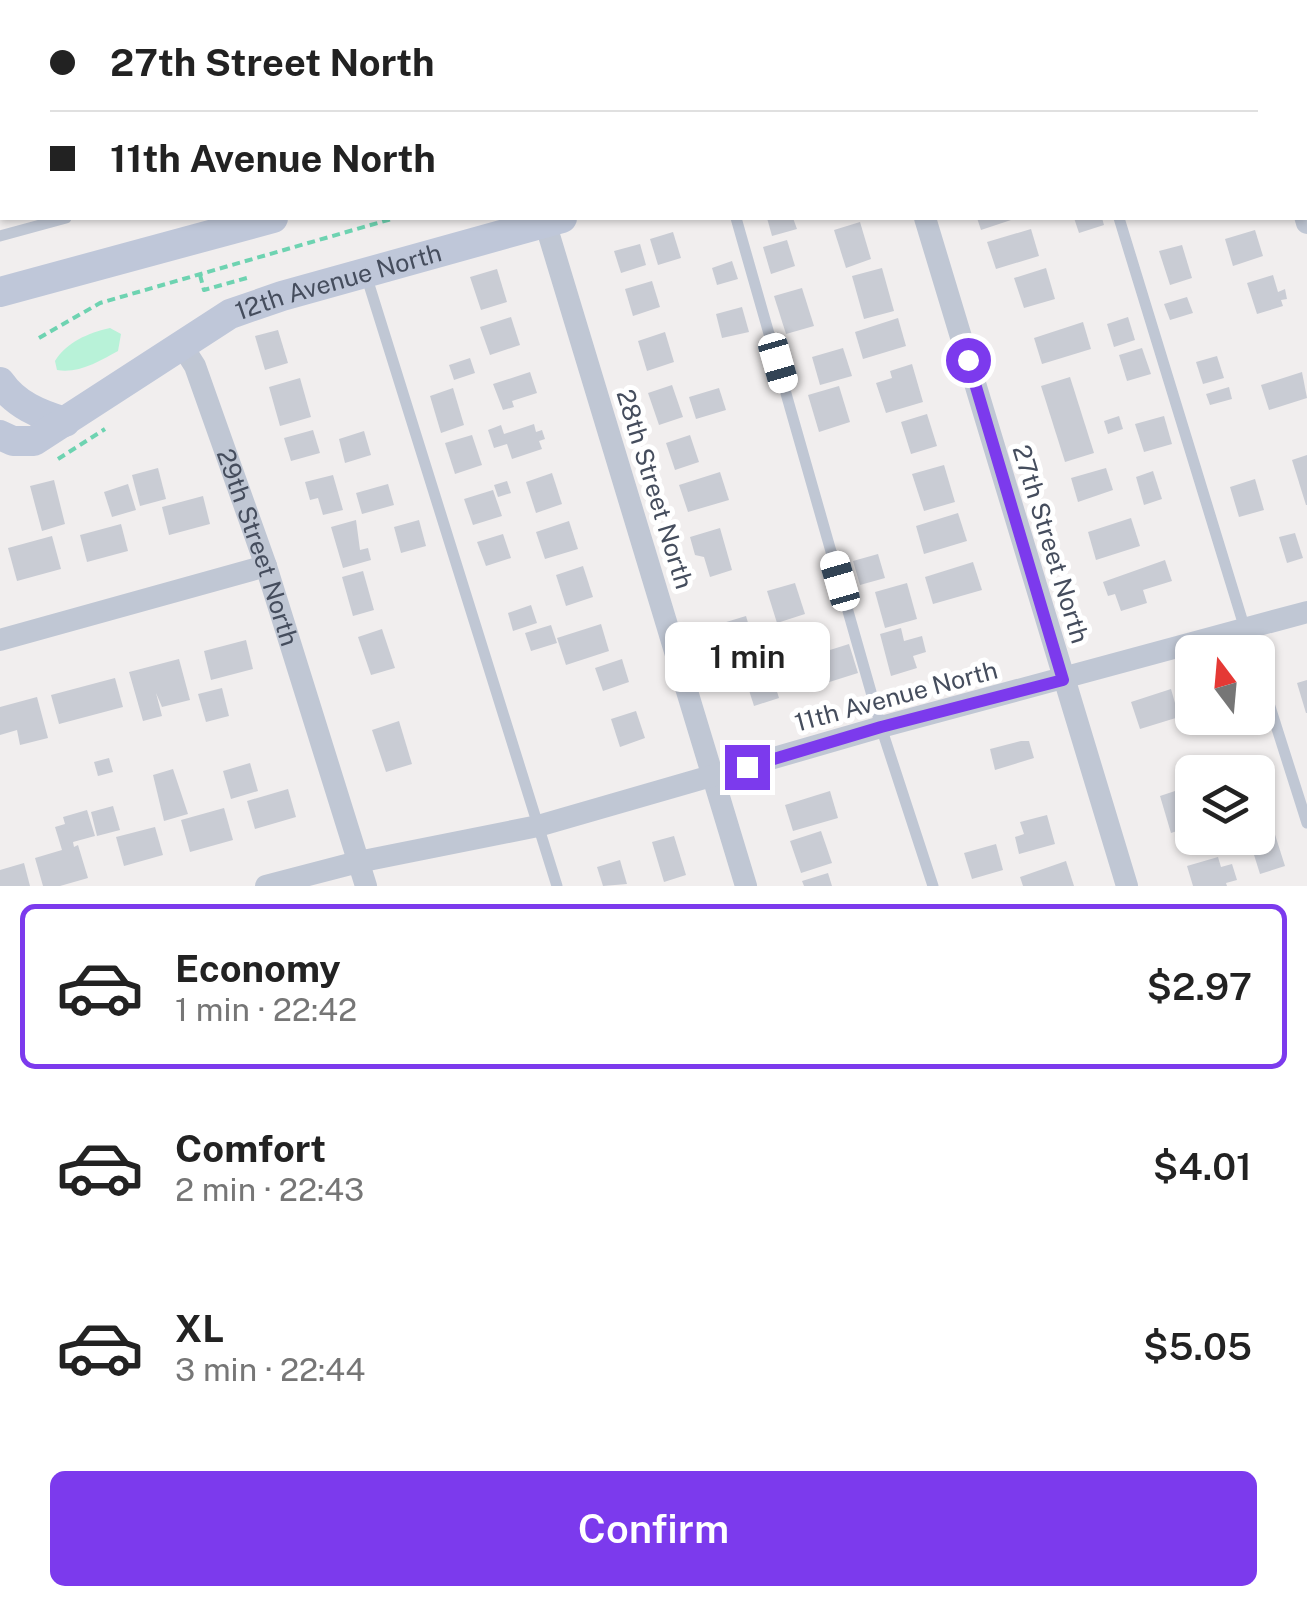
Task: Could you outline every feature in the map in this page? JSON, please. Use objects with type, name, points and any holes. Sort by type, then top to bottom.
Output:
[{"type":"street","points":[[0,292],[266,220]]},
{"type":"street","name":"12th Avenue North","points":[[181,344],[230,314],[554,220]]},
{"type":"street","name":"28th Street North","points":[[554,220],[746,886]]},
{"type":"street","name":"27th Street North","points":[[926,220],[1127,886]]},
{"type":"street","points":[[0,435],[13,442],[34,441],[181,344]]},
{"type":"street","name":"29th Street North","points":[[181,344],[195,366],[266,566],[366,886]]},
{"type":"street","points":[[0,382],[10,397],[40,414],[65,422]]},
{"type":"street","points":[[0,640],[266,566]]},
{"type":"street","name":"11th Avenue North","points":[[266,886],[358,862],[538,826],[881,727],[1307,612]]},
{"type":"lane","points":[[0,236],[59,220]]},
{"type":"lane","points":[[737,220],[881,727],[933,886]]},
{"type":"lane","points":[[1120,220],[1248,635]]},
{"type":"lane","points":[[365,273],[557,886]]},
{"type":"lane","points":[[1275,722],[1307,823]]},
{"type":"path","points":[[39,338],[100,303],[388,220]]},
{"type":"green space","points":[[110,328],[121,334],[118,351],[81,368],[57,370],[55,361],[72,344]]},
{"type":"building","points":[[768,220],[794,220],[797,229],[772,236]]},
{"type":"building","points":[[978,220],[1011,220],[981,230]]},
{"type":"building","points":[[1075,220],[1103,220],[1104,225],[1079,233]]},
{"type":"building","points":[[860,222],[871,259],[846,268],[834,230]]},
{"type":"building","points":[[1031,229],[1039,256],[996,269],[987,242]]},
{"type":"building","points":[[1255,230],[1263,256],[1233,266],[1225,239]]},
{"type":"building","points":[[673,232],[681,258],[658,265],[650,239]]},
{"type":"building","points":[[787,240],[795,266],[771,274],[763,247]]},
{"type":"building","points":[[640,244],[646,265],[621,273],[614,251]]},
{"type":"building","points":[[1182,245],[1192,278],[1170,285],[1159,251]]},
{"type":"building","points":[[732,261],[738,279],[717,285],[712,268]]},
{"type":"building","points":[[882,268],[894,311],[864,319],[852,276]]},
{"type":"building","points":[[1046,268],[1055,299],[1024,308],[1014,278]]},
{"type":"building","points":[[497,269],[507,302],[481,310],[470,277]]},
{"type":"building","points":[[1273,275],[1278,292],[1285,289],[1287,299],[1281,300],[1283,306],[1257,314],[1247,283]]},
{"type":"building","points":[[652,281],[660,307],[633,316],[625,289]]},
{"type":"building","points":[[802,288],[814,326],[786,334],[774,296]]},
{"type":"building","points":[[1187,297],[1193,313],[1170,320],[1164,304]]},
{"type":"building","points":[[742,307],[749,332],[722,338],[716,314]]},
{"type":"building","points":[[511,317],[520,345],[490,355],[480,327]]},
{"type":"building","points":[[1128,317],[1135,340],[1114,347],[1107,324]]},
{"type":"building","points":[[898,318],[906,346],[863,359],[855,332]]},
{"type":"building","points":[[1083,322],[1091,349],[1042,364],[1034,338]]},
{"type":"building","points":[[278,330],[288,363],[265,370],[255,336]]},
{"type":"building","points":[[665,332],[674,362],[647,371],[638,341]]},
{"type":"building","points":[[843,348],[852,376],[820,385],[812,357]]},
{"type":"building","points":[[1142,348],[1151,374],[1127,381],[1119,355]]},
{"type":"building","points":[[1217,356],[1224,378],[1203,384],[1196,362]]},
{"type":"building","points":[[470,358],[475,373],[454,380],[449,365]]},
{"type":"building","points":[[912,364],[923,402],[886,413],[876,383],[892,378],[890,371]]},
{"type":"building","points":[[530,372],[537,393],[512,401],[514,407],[503,410],[493,384]]},
{"type":"building","points":[[1302,372],[1307,398],[1269,410],[1261,385]]},
{"type":"building","points":[[1070,377],[1094,453],[1065,462],[1041,386]]},
{"type":"building","points":[[300,378],[311,417],[280,426],[269,387]]},
{"type":"building","points":[[672,385],[683,417],[659,425],[648,393]]},
{"type":"building","points":[[839,386],[850,422],[819,432],[808,395]]},
{"type":"building","points":[[1229,387],[1232,399],[1210,405],[1206,394]]},
{"type":"building","points":[[453,388],[464,425],[441,433],[430,396]]},
{"type":"building","points":[[719,388],[726,410],[696,419],[689,397]]},
{"type":"building","points":[[927,414],[937,446],[911,454],[901,422]]},
{"type":"building","points":[[1119,416],[1123,429],[1108,434],[1104,421]]},
{"type":"building","points":[[1164,416],[1172,444],[1144,452],[1135,424]]},
{"type":"building","points":[[534,424],[536,432],[542,430],[545,439],[539,441],[542,449],[512,459],[507,444],[494,448],[488,430],[501,425],[504,434]]},
{"type":"building","points":[[313,430],[320,453],[291,461],[284,438]]},
{"type":"building","points":[[364,431],[371,455],[345,463],[339,439]]},
{"type":"building","points":[[472,435],[482,465],[455,474],[445,443]]},
{"type":"building","points":[[690,435],[699,462],[675,470],[666,443]]},
{"type":"building","points":[[1307,455],[1307,505],[1306,505],[1292,460]]},
{"type":"building","points":[[944,465],[955,502],[924,511],[912,474]]},
{"type":"building","points":[[158,468],[166,499],[140,506],[132,475]]},
{"type":"building","points":[[1106,468],[1113,490],[1078,502],[1071,478]]},
{"type":"building","points":[[1153,471],[1162,499],[1144,505],[1136,477]]},
{"type":"building","points":[[720,472],[729,500],[688,512],[679,485]]},
{"type":"building","points":[[552,473],[562,504],[536,513],[526,482]]},
{"type":"building","points":[[333,475],[343,510],[323,515],[318,498],[310,500],[305,482]]},
{"type":"building","points":[[1255,479],[1264,510],[1239,517],[1230,487]]},
{"type":"building","points":[[54,480],[65,524],[42,531],[30,486]]},
{"type":"building","points":[[507,481],[511,493],[498,497],[494,485]]},
{"type":"building","points":[[128,484],[136,510],[112,517],[104,492]]},
{"type":"building","points":[[388,484],[394,505],[362,514],[356,493]]},
{"type":"building","points":[[493,490],[502,516],[473,525],[464,499]]},
{"type":"building","points":[[203,496],[210,524],[169,535],[162,507]]},
{"type":"building","points":[[958,513],[967,541],[924,554],[916,526]]},
{"type":"building","points":[[1131,518],[1140,546],[1096,560],[1088,532]]},
{"type":"building","points":[[356,520],[360,550],[368,548],[371,560],[343,568],[331,527]]},
{"type":"building","points":[[419,520],[426,546],[401,553],[394,527]]},
{"type":"building","points":[[569,521],[578,549],[545,559],[536,532]]},
{"type":"building","points":[[121,524],[128,551],[87,562],[80,535]]},
{"type":"building","points":[[720,528],[732,570],[710,577],[704,557],[695,555],[690,537]]},
{"type":"building","points":[[1295,533],[1303,558],[1287,563],[1279,537]]},
{"type":"building","points":[[503,534],[511,558],[486,566],[477,542]]},
{"type":"building","points":[[52,536],[61,569],[17,581],[8,548]]},
{"type":"building","points":[[878,554],[885,578],[860,585],[853,561]]},
{"type":"building","points":[[1165,560],[1172,581],[1143,590],[1147,603],[1121,611],[1115,594],[1108,596],[1103,582]]},
{"type":"building","points":[[973,562],[982,590],[933,604],[925,577]]},
{"type":"building","points":[[583,566],[593,597],[566,606],[556,575]]},
{"type":"building","points":[[363,571],[374,610],[353,616],[342,577]]},
{"type":"building","points":[[795,583],[805,614],[777,623],[767,591]]},
{"type":"building","points":[[907,583],[917,619],[885,628],[875,592]]},
{"type":"building","points":[[531,605],[537,623],[513,631],[508,613]]},
{"type":"building","points":[[746,616],[756,650],[733,657],[723,623]]},
{"type":"building","points":[[601,624],[609,651],[566,665],[557,638]]},
{"type":"building","points":[[551,625],[557,643],[531,651],[525,633]]},
{"type":"building","points":[[901,628],[904,641],[922,636],[926,652],[913,656],[917,668],[891,676],[880,634]]},
{"type":"building","points":[[382,629],[395,668],[371,675],[358,637]]},
{"type":"building","points":[[246,640],[253,669],[211,680],[204,651]]},
{"type":"building","points":[[849,644],[858,673],[823,684],[814,655]]},
{"type":"building","points":[[179,659],[190,700],[162,707],[156,693],[162,716],[143,721],[129,672]]},
{"type":"building","points":[[622,659],[629,682],[603,691],[595,668]]},
{"type":"building","points":[[772,676],[779,698],[754,706],[747,684]]},
{"type":"building","points":[[115,678],[123,707],[59,724],[51,695]]},
{"type":"building","points":[[1307,680],[1307,713],[1306,713],[1297,683]]},
{"type":"building","points":[[222,688],[229,716],[206,722],[198,694]]},
{"type":"building","points":[[1171,689],[1175,718],[1140,729],[1131,702]]},
{"type":"building","points":[[37,697],[48,738],[20,745],[17,730],[0,735],[0,707]]},
{"type":"building","points":[[636,711],[645,738],[620,747],[611,719]]},
{"type":"building","points":[[399,721],[412,764],[386,772],[372,730]]},
{"type":"building","points":[[1029,741],[1034,758],[995,770],[990,749]]},
{"type":"building","points":[[109,758],[113,772],[98,776],[94,762]]},
{"type":"building","points":[[250,763],[258,791],[231,799],[223,771]]},
{"type":"building","points":[[173,769],[188,814],[164,821],[153,775]]},
{"type":"building","points":[[288,789],[296,817],[255,829],[247,801]]},
{"type":"building","points":[[830,791],[838,818],[793,831],[785,805]]},
{"type":"building","points":[[1175,791],[1175,832],[1171,833],[1160,796]]},
{"type":"building","points":[[113,806],[120,830],[97,836],[91,812]]},
{"type":"building","points":[[224,808],[233,840],[190,852],[181,820]]},
{"type":"building","points":[[87,810],[95,836],[73,842],[74,847],[78,845],[88,878],[43,886],[35,858],[62,850],[55,827],[65,824],[63,817]]},
{"type":"building","points":[[1047,815],[1055,844],[1019,854],[1015,837],[1024,834],[1020,822]]},
{"type":"building","points":[[155,827],[163,855],[124,866],[116,837]]},
{"type":"building","points":[[821,831],[832,863],[801,873],[790,841]]},
{"type":"building","points":[[1275,835],[1285,866],[1260,874],[1254,855],[1275,855]]},
{"type":"building","points":[[674,836],[686,875],[664,882],[652,842]]},
{"type":"building","points":[[996,844],[1003,870],[972,879],[964,853]]},
{"type":"building","points":[[1218,857],[1221,867],[1232,864],[1237,880],[1226,883],[1227,886],[1193,886],[1187,866]]},
{"type":"building","points":[[620,860],[627,884],[603,886],[597,867]]},
{"type":"building","points":[[1066,861],[1074,886],[1023,886],[1020,877]]},
{"type":"building","points":[[24,863],[30,886],[0,886],[0,870]]},
{"type":"building","points":[[828,873],[832,886],[804,886],[802,881]]},
{"type":"route","points":[[747,767],[1063,680],[968,360]]}]
